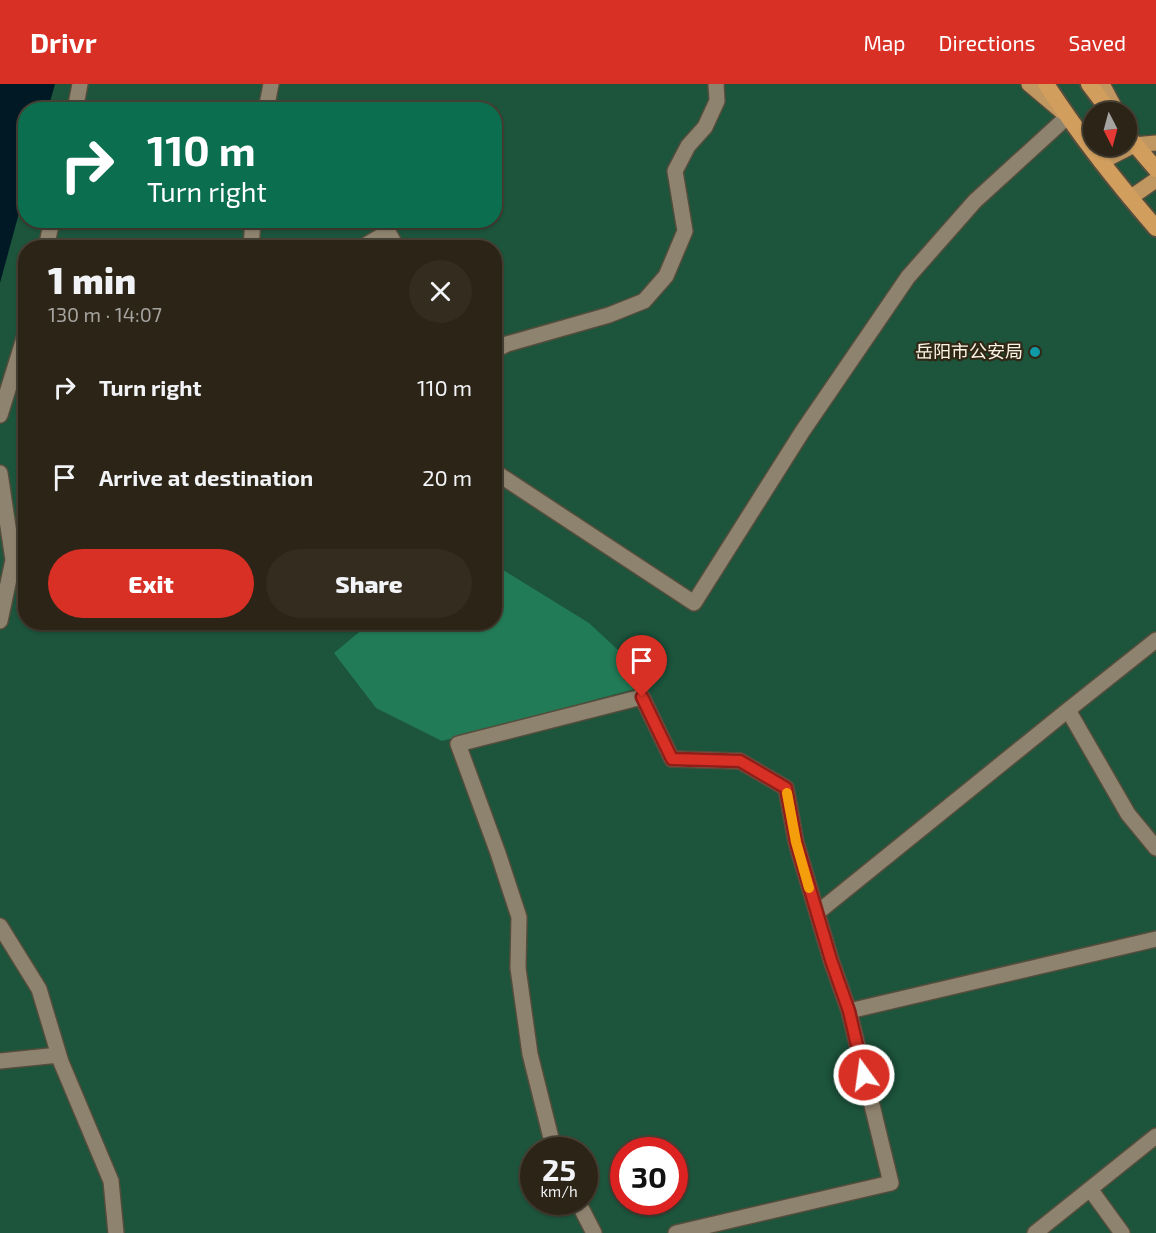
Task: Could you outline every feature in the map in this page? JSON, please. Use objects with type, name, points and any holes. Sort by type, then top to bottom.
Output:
[{"type":"highway","points":[[1046,84],[1067,117],[1101,162],[1156,228]]},
{"type":"highway","points":[[1089,84],[1102,102]]},
{"type":"highway","points":[[1137,146],[1156,169]]},
{"type":"main road","points":[[1029,84],[1067,117]]},
{"type":"main road","points":[[1102,84],[1112,102]]},
{"type":"main road","points":[[1137,138],[1156,143]]},
{"type":"main road","points":[[1101,162],[1107,156]]},
{"type":"main road","points":[[1130,198],[1156,180]]},
{"type":"street","points":[[77,102],[80,84]]},
{"type":"street","points":[[268,102],[271,84]]},
{"type":"street","points":[[502,346],[609,315],[644,301],[666,276],[685,231],[675,171],[687,146],[705,127],[717,101],[716,84]]},
{"type":"street","points":[[502,477],[694,603],[802,432],[909,277],[975,201],[1067,117]]},
{"type":"street","points":[[374,240],[388,232],[392,240]]},
{"type":"street","points":[[0,415],[18,358]]},
{"type":"street","points":[[0,473],[13,560],[0,621]]},
{"type":"street","points":[[817,913],[1156,640]]},
{"type":"street","points":[[551,1137],[530,1053],[518,968],[519,917],[458,744],[642,697],[672,759],[740,761],[786,788],[796,842],[831,960],[849,1011],[891,1183],[676,1233]]},
{"type":"street","points":[[1068,710],[1128,814],[1156,848]]},
{"type":"street","points":[[0,926],[39,989],[59,1055],[111,1181],[116,1233]]},
{"type":"street","points":[[849,1011],[1156,939]]},
{"type":"street","points":[[0,1061],[59,1055]]},
{"type":"street","points":[[1035,1233],[1156,1136]]},
{"type":"street","points":[[1090,1189],[1122,1233]]},
{"type":"street","points":[[585,1215],[594,1233]]},
{"type":"green space","points":[[0,84],[1156,84],[1156,1233],[0,1233]]},
{"type":"green space","points":[[502,569],[589,623],[633,664],[638,688],[442,741],[376,708],[334,653],[362,630],[502,630]]},
{"type":"water","points":[[0,84],[55,84],[50,102],[18,102],[18,217],[0,283]]},
{"type":"slow traffic","points":[[787,793],[796,842],[809,888]]},
{"type":"place","name":"岳阳市公安局","points":[[1035,352]]},
{"type":"route","points":[[642,697],[672,759],[740,761],[786,788],[796,842],[831,960],[849,1011],[864,1075]]}]
